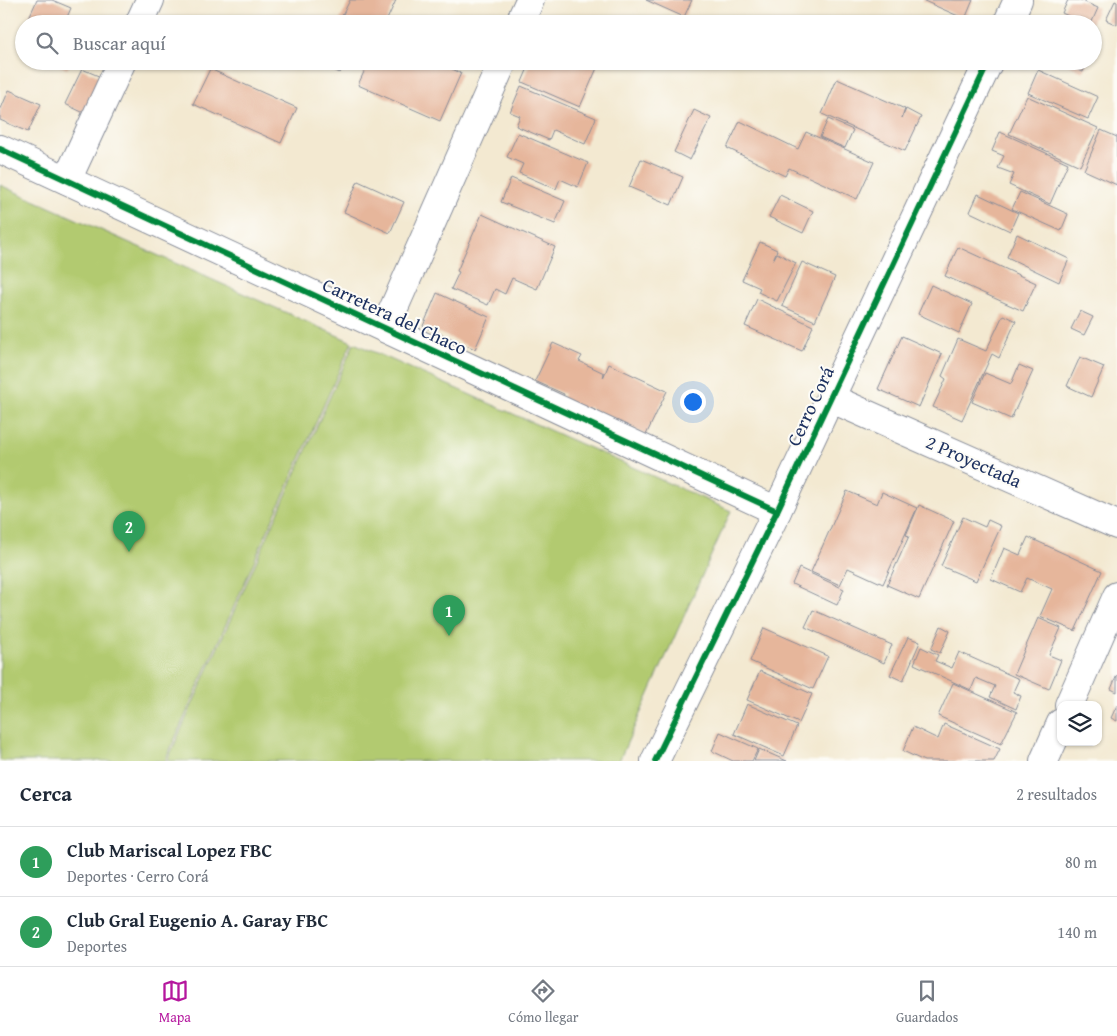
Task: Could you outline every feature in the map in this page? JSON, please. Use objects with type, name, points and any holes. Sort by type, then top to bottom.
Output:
[{"type":"street","points":[[143,15],[150,0]]},
{"type":"street","points":[[523,15],[530,0]]},
{"type":"street","points":[[1010,15],[1018,0]]},
{"type":"street","points":[[67,180],[118,70]]},
{"type":"street","points":[[385,328],[499,70]]},
{"type":"street","name":"Cerro Corá","points":[[655,761],[830,398],[985,70]]},
{"type":"street","name":"Carretera del Chaco","points":[[0,149],[776,511]]},
{"type":"street","name":"2 Proyectada","points":[[830,398],[1117,525]]},
{"type":"street","points":[[1071,701],[1117,596]]},
{"type":"street","points":[[1044,761],[1057,732]]},
{"type":"green space","points":[[0,185],[352,342],[165,761],[0,761]]},
{"type":"green space","points":[[354,343],[731,511],[619,761],[167,761]]},
{"type":"building","points":[[37,0],[52,0],[71,8],[68,15],[30,15]]},
{"type":"building","points":[[350,0],[396,0],[389,15],[342,15]]},
{"type":"building","points":[[646,0],[692,0],[685,15],[680,15]]},
{"type":"building","points":[[922,0],[973,0],[967,15],[956,15]]},
{"type":"building","points":[[1068,0],[1080,0],[1098,8],[1095,15],[1066,15],[1062,13]]},
{"type":"building","points":[[1115,1],[1117,2],[1117,25],[1106,20]]},
{"type":"building","points":[[82,70],[101,77],[84,113],[65,104]]},
{"type":"building","points":[[210,70],[212,70],[297,108],[281,143],[193,104]]},
{"type":"building","points":[[365,70],[454,70],[461,73],[440,121],[358,85]]},
{"type":"building","points":[[527,70],[596,70],[580,107],[522,82]]},
{"type":"building","points":[[1038,70],[1098,97],[1088,119],[1028,93]]},
{"type":"building","points":[[837,79],[905,109],[902,118],[906,109],[921,117],[905,151],[822,114]]},
{"type":"building","points":[[521,86],[596,118],[585,144],[553,130],[549,140],[516,126],[520,116],[510,112]]},
{"type":"building","points":[[9,90],[41,104],[28,132],[0,120],[0,111]]},
{"type":"building","points":[[1027,96],[1098,128],[1080,166],[1009,134]]},
{"type":"building","points":[[694,110],[711,118],[690,160],[674,152]]},
{"type":"building","points":[[828,119],[853,130],[845,148],[820,137]]},
{"type":"building","points":[[740,121],[798,149],[806,132],[874,162],[857,199],[789,168],[785,176],[727,148]]},
{"type":"building","points":[[1101,130],[1117,137],[1117,185],[1084,170]]},
{"type":"building","points":[[1000,132],[1068,163],[1050,204],[1009,185],[1014,174],[998,168],[1004,156],[992,151]]},
{"type":"building","points":[[518,133],[588,163],[578,187],[560,179],[556,189],[519,173],[523,164],[507,157]]},
{"type":"building","points":[[641,159],[683,177],[671,205],[629,187]]},
{"type":"building","points":[[511,178],[565,201],[555,224],[501,202]]},
{"type":"building","points":[[358,181],[404,202],[390,233],[344,212]]},
{"type":"building","points":[[1020,192],[1068,214],[1061,231],[1012,209]]},
{"type":"building","points":[[978,194],[1018,213],[1010,231],[970,212]]},
{"type":"building","points":[[780,195],[813,211],[803,233],[769,217]]},
{"type":"building","points":[[482,214],[555,247],[537,289],[512,278],[505,294],[495,289],[488,305],[451,289]]},
{"type":"building","points":[[1017,234],[1069,259],[1059,282],[1007,257]]},
{"type":"building","points":[[760,242],[777,250],[773,260],[777,253],[796,263],[777,301],[758,292],[760,288],[742,280]]},
{"type":"building","points":[[958,247],[1036,283],[1023,311],[945,276]]},
{"type":"building","points":[[802,262],[835,277],[815,321],[782,306]]},
{"type":"building","points":[[931,285],[972,304],[959,333],[918,314]]},
{"type":"building","points":[[437,293],[489,317],[475,349],[423,326]]},
{"type":"building","points":[[757,299],[813,326],[802,351],[745,326]]},
{"type":"building","points":[[1080,311],[1093,317],[1084,335],[1071,329]]},
{"type":"building","points":[[1003,315],[1016,321],[999,358],[992,354],[962,420],[933,407],[946,379],[942,376],[958,339],[986,351]]},
{"type":"building","points":[[902,336],[942,354],[919,407],[878,389]]},
{"type":"building","points":[[553,343],[582,356],[579,361],[604,373],[603,378],[609,364],[667,391],[646,435],[588,407],[586,413],[561,402],[564,394],[535,381]]},
{"type":"building","points":[[1080,357],[1104,367],[1091,397],[1067,386]]},
{"type":"building","points":[[1019,365],[1033,371],[1011,419],[972,402],[985,373],[1011,384]]},
{"type":"building","points":[[847,491],[877,504],[882,492],[917,508],[883,584],[848,568],[840,585],[811,572]]},
{"type":"building","points":[[919,505],[954,521],[919,599],[887,585],[909,536],[906,535]]},
{"type":"building","points":[[963,517],[985,527],[988,520],[1001,526],[976,581],[941,566]]},
{"type":"building","points":[[1028,537],[1102,571],[1075,631],[1040,616],[1052,589],[1027,578],[1020,592],[991,579],[1004,548],[1020,555]]},
{"type":"building","points":[[799,568],[844,589],[837,605],[792,584]]},
{"type":"building","points":[[813,610],[892,645],[884,663],[805,627]]},
{"type":"building","points":[[1038,618],[1061,628],[1049,655],[1061,660],[1049,689],[1014,674]]},
{"type":"building","points":[[941,626],[950,631],[940,653],[931,649]]},
{"type":"building","points":[[764,628],[828,656],[813,689],[750,661]]},
{"type":"building","points":[[908,637],[920,642],[903,681],[890,675]]},
{"type":"building","points":[[921,647],[938,655],[935,661],[952,668],[959,652],[1019,679],[1013,692],[1021,696],[1016,709],[990,697],[995,686],[976,678],[971,690],[914,664]]},
{"type":"building","points":[[760,671],[812,694],[799,723],[747,700]]},
{"type":"building","points":[[1117,675],[1117,692],[1111,689]]},
{"type":"building","points":[[953,683],[1017,712],[1001,744],[938,716]]},
{"type":"building","points":[[747,704],[797,726],[784,756],[734,734]]},
{"type":"building","points":[[1117,705],[1117,721],[1111,718]]},
{"type":"building","points":[[944,724],[1000,749],[994,761],[924,761],[903,751],[913,727],[938,739]]},
{"type":"building","points":[[720,732],[758,749],[752,761],[733,761],[712,751]]},
{"type":"building","points":[[759,749],[787,761],[754,761]]},
{"type":"cycle path","points":[[655,761],[777,511],[985,70]]},
{"type":"cycle path","points":[[0,149],[777,511]]},
{"type":"place","name":"Club Gral Eugenio A. Garay FBC","points":[[129,552]]},
{"type":"place","name":"Club Mariscal Lopez FBC","points":[[449,636]]}]
